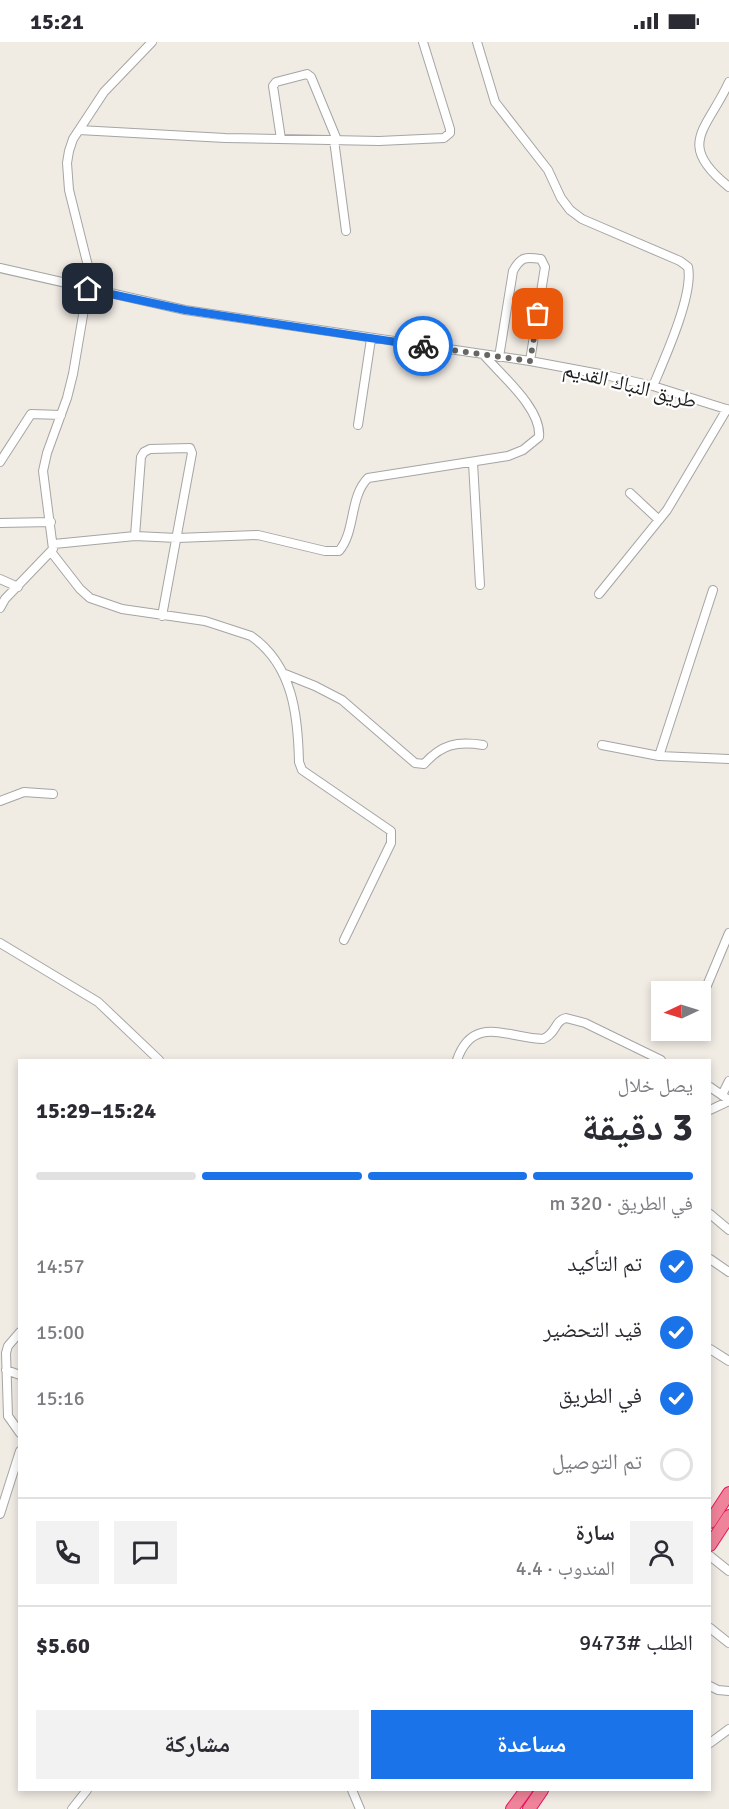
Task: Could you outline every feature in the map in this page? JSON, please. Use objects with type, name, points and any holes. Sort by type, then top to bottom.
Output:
[{"type":"highway","points":[[711,1520],[729,1493]]},
{"type":"highway","points":[[711,1543],[729,1516]]},
{"type":"highway","points":[[512,1809],[525,1791]]},
{"type":"highway","points":[[529,1809],[541,1791]]},
{"type":"street","points":[[152,42],[104,92],[73,139],[67,163],[71,201],[89,265],[88,289],[73,374],[43,471],[53,548],[80,589],[90,598],[122,609],[206,621],[251,636],[285,674],[294,705],[299,762],[302,770],[393,834],[344,940]]},
{"type":"street","points":[[79,130],[151,136],[335,140],[424,140],[448,136],[450,129],[423,42]]},
{"type":"street","points":[[477,42],[495,102],[549,170],[561,198],[570,210],[582,219],[680,261],[688,267],[689,279],[684,302],[653,386]]},
{"type":"street","points":[[281,139],[273,86],[276,82],[307,74],[311,77],[335,140],[346,231]]},
{"type":"street","points":[[729,82],[705,125],[699,144],[701,156],[710,172],[729,187]]},
{"type":"street","points":[[499,357],[513,271],[519,259],[525,257],[541,259],[545,267],[530,361]]},
{"type":"street","name":"طريق النباك القديم","points":[[0,268],[185,310],[530,361],[653,386],[728,409]]},
{"type":"street","points":[[358,425],[371,339]]},
{"type":"street","points":[[0,608],[5,599],[53,548],[135,536],[177,538],[258,535],[335,552],[341,548],[360,488],[368,478],[508,456],[523,450],[539,437],[540,428],[527,404],[484,355]]},
{"type":"street","points":[[598,594],[659,520],[696,465],[728,409]]},
{"type":"street","points":[[0,462],[31,414],[61,415]]},
{"type":"street","points":[[135,536],[141,457],[144,452],[150,449],[188,448],[192,453],[162,616]]},
{"type":"street","points":[[473,463],[480,585]]},
{"type":"street","points":[[630,493],[659,520]]},
{"type":"street","points":[[0,523],[51,522]]},
{"type":"street","points":[[0,579],[18,586]]},
{"type":"street","points":[[659,756],[713,590]]},
{"type":"street","points":[[285,674],[342,700],[415,763],[423,764],[442,748],[456,743],[464,742],[483,746]]},
{"type":"street","points":[[602,745],[659,756],[729,759]]},
{"type":"street","points":[[0,801],[24,792],[53,794]]},
{"type":"street","points":[[709,981],[729,933]]},
{"type":"street","points":[[0,943],[98,1002],[158,1059]]},
{"type":"street","points":[[458,1059],[467,1041],[480,1033],[492,1031],[543,1039],[551,1036],[559,1022],[566,1018],[573,1018],[605,1032],[659,1059]]},
{"type":"street","points":[[727,1099],[729,1081]]},
{"type":"street","points":[[711,1088],[727,1099]]},
{"type":"street","points":[[711,1109],[727,1099]]},
{"type":"street","points":[[711,1215],[729,1230]]},
{"type":"street","points":[[711,1260],[729,1272]]},
{"type":"street","points":[[18,1334],[8,1346],[6,1370],[8,1416],[18,1430]]},
{"type":"street","points":[[711,1349],[729,1361]]},
{"type":"street","points":[[6,1370],[18,1374]]},
{"type":"street","points":[[0,1514],[18,1457]]},
{"type":"street","points":[[711,1557],[729,1571]]},
{"type":"street","points":[[711,1629],[729,1643]]},
{"type":"street","points":[[711,1686],[729,1691]]},
{"type":"street","points":[[711,1742],[729,1729]]},
{"type":"street","points":[[72,1809],[86,1791]]},
{"type":"street","points":[[352,1791],[360,1809]]},
{"type":"way so far","points":[[423,346],[530,361],[538,314]]},
{"type":"route","points":[[88,289],[185,310],[423,346]]}]
